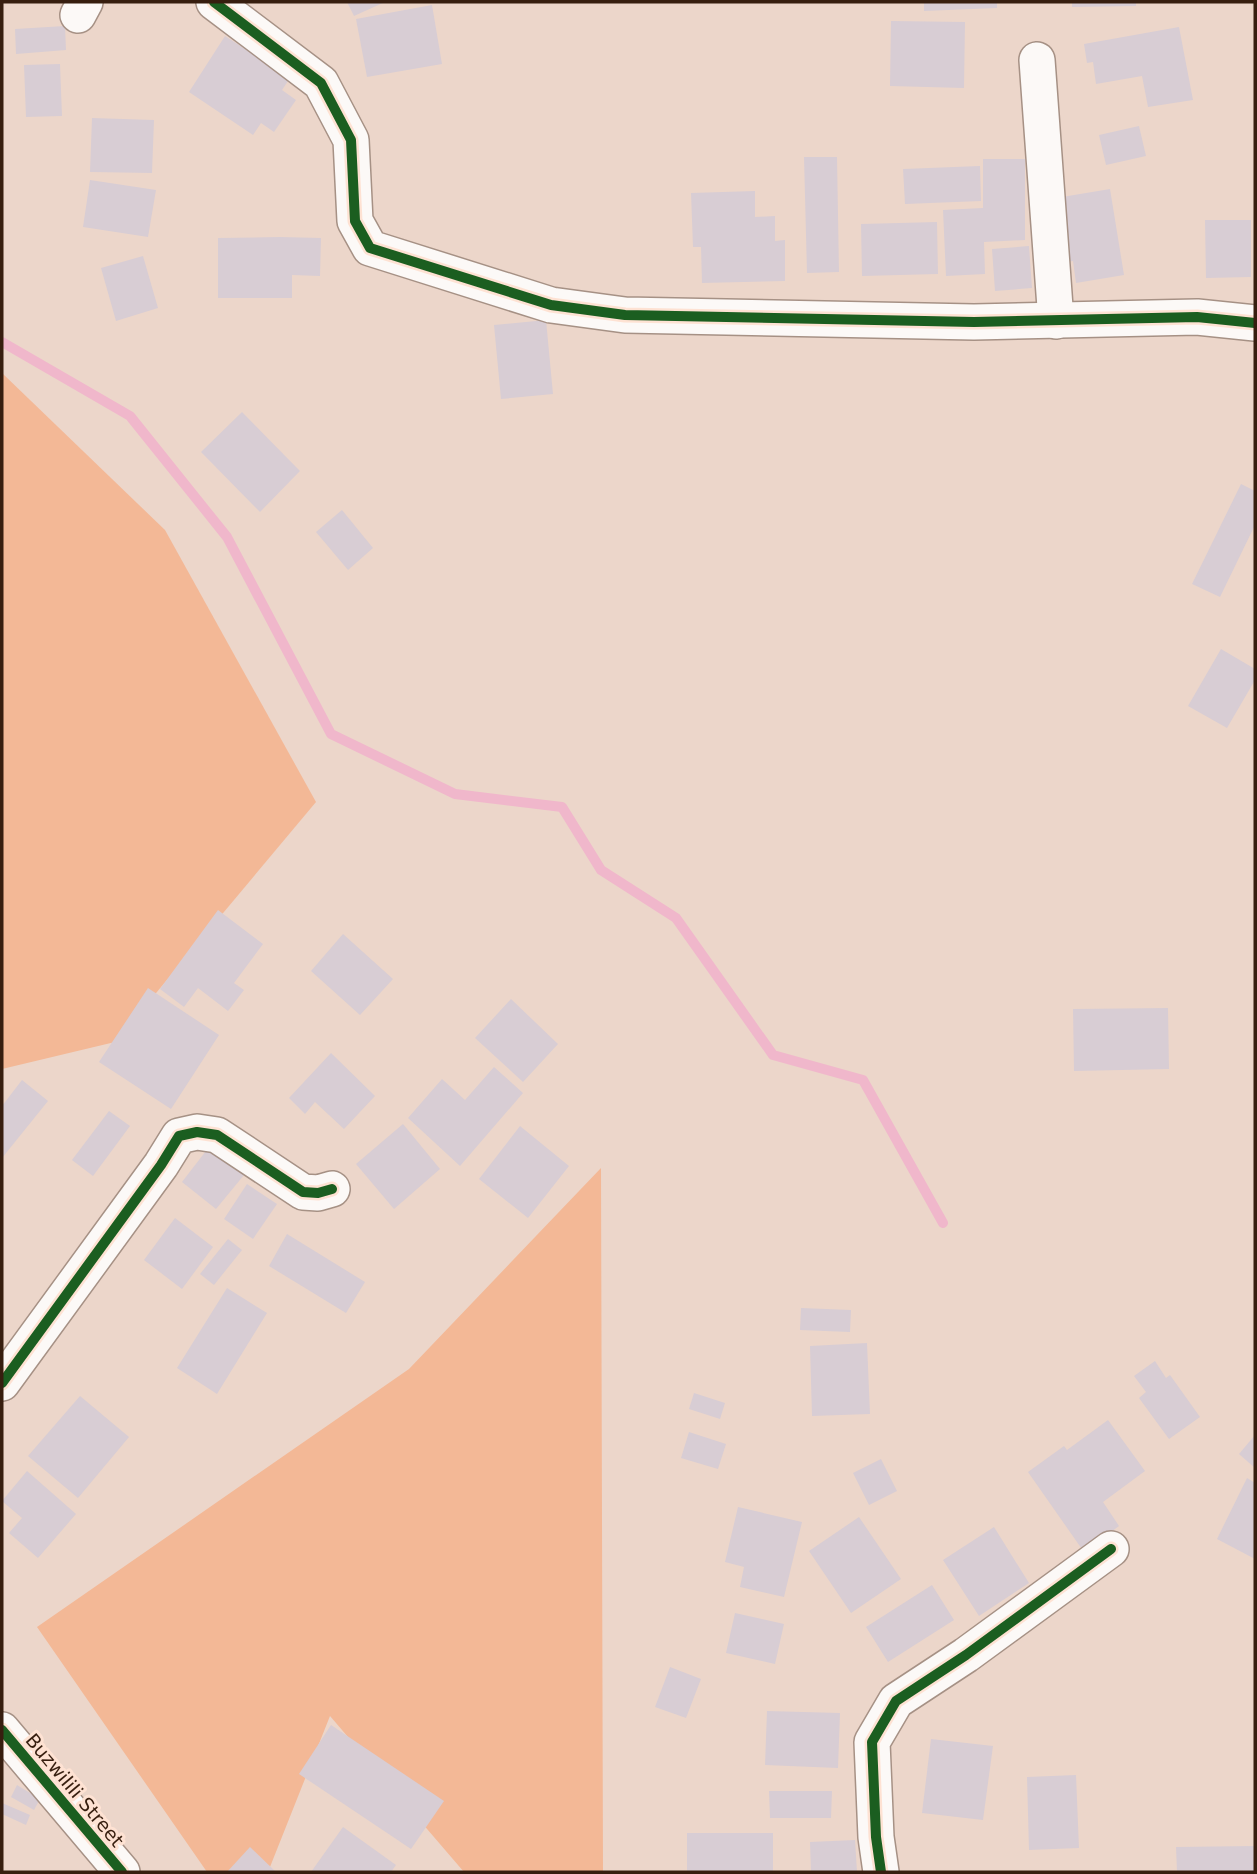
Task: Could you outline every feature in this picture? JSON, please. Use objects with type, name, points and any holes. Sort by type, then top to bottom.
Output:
[{"type":"street","points":[[214,2],[321,83],[351,140],[355,221],[370,248],[551,305],[625,315],[960,321],[1197,317],[1255,323]]},
{"type":"street","points":[[1037,60],[1056,321]]},
{"type":"street","points":[[2,1383],[161,1165],[179,1136],[197,1132],[217,1135],[303,1192],[318,1193],[332,1189]]},
{"type":"street","points":[[881,1872],[876,1837],[872,1742],[896,1701],[966,1655],[1111,1549]]},
{"type":"street","name":"Buzwilili Street","points":[[2,1730],[122,1872]]},
{"type":"shaded area","points":[[2,373],[165,530],[316,802],[115,1042],[2,1069]]},
{"type":"shaded area","points":[[601,1168],[603,1872],[464,1872],[330,1716],[268,1872],[207,1872],[37,1627],[409,1369]]},
{"type":"building","points":[[347,2],[385,2],[354,16]]},
{"type":"building","points":[[924,2],[997,2],[997,8],[924,11]]},
{"type":"building","points":[[1072,2],[1136,2],[1136,6],[1072,7]]},
{"type":"building","points":[[432,5],[442,64],[367,77],[356,19]]},
{"type":"building","points":[[891,21],[965,22],[964,88],[890,86]]},
{"type":"building","points":[[65,26],[66,50],[16,54],[15,29]]},
{"type":"building","points":[[1179,27],[1193,100],[1148,107],[1142,76],[1096,84],[1093,62],[1087,63],[1084,44]]},
{"type":"building","points":[[225,36],[290,78],[282,90],[296,100],[274,132],[261,123],[253,135],[189,92]]},
{"type":"building","points":[[60,64],[62,116],[26,117],[24,65]]},
{"type":"building","points":[[92,118],[154,120],[152,173],[90,172]]},
{"type":"building","points":[[1139,126],[1146,156],[1106,165],[1099,135]]},
{"type":"building","points":[[804,157],[837,157],[839,272],[807,273]]},
{"type":"building","points":[[983,159],[1025,159],[1025,240],[984,242],[985,274],[946,276],[943,210],[983,208]]},
{"type":"building","points":[[980,166],[981,201],[905,204],[903,169]]},
{"type":"building","points":[[90,180],[156,190],[148,237],[83,227]]},
{"type":"building","points":[[1110,189],[1124,275],[1076,283],[1073,261],[1055,264],[1056,198]]},
{"type":"building","points":[[755,191],[755,217],[775,216],[775,241],[785,240],[785,281],[702,283],[701,247],[693,247],[691,193]]},
{"type":"building","points":[[1205,220],[1251,220],[1251,277],[1206,278]]},
{"type":"building","points":[[937,222],[938,274],[862,276],[861,224]]},
{"type":"building","points":[[218,238],[321,238],[320,276],[292,275],[292,298],[218,298]]},
{"type":"building","points":[[1029,246],[1032,288],[995,291],[992,249]]},
{"type":"building","points":[[143,256],[158,308],[116,321],[101,268]]},
{"type":"building","points":[[546,320],[553,394],[501,399],[494,325]]},
{"type":"building","points":[[242,412],[300,471],[260,512],[201,452]]},
{"type":"building","points":[[1241,484],[1255,491],[1255,525],[1220,597],[1192,584]]},
{"type":"building","points":[[342,510],[373,548],[348,570],[316,532]]},
{"type":"building","points":[[1221,649],[1255,669],[1255,680],[1227,728],[1188,706]]},
{"type":"building","points":[[218,910],[263,944],[234,983],[244,990],[228,1011],[198,988],[184,1007],[160,989]]},
{"type":"building","points":[[343,934],[393,979],[360,1015],[311,971]]},
{"type":"building","points":[[148,988],[219,1035],[171,1109],[99,1062]]},
{"type":"building","points":[[511,999],[558,1044],[523,1082],[475,1038]]},
{"type":"building","points":[[1168,1008],[1169,1069],[1074,1071],[1073,1009]]},
{"type":"building","points":[[331,1053],[375,1096],[344,1129],[315,1102],[305,1114],[289,1098]]},
{"type":"building","points":[[494,1067],[523,1093],[460,1166],[408,1118],[442,1079],[465,1100]]},
{"type":"building","points":[[22,1080],[48,1101],[2,1158],[2,1106]]},
{"type":"building","points":[[109,1111],[130,1126],[93,1176],[72,1160]]},
{"type":"building","points":[[403,1124],[440,1169],[394,1209],[356,1164]]},
{"type":"building","points":[[520,1126],[569,1166],[528,1218],[479,1179]]},
{"type":"building","points":[[209,1147],[244,1175],[216,1209],[182,1182]]},
{"type":"building","points":[[247,1184],[277,1204],[253,1239],[224,1219]]},
{"type":"building","points":[[175,1218],[213,1247],[182,1289],[144,1260]]},
{"type":"building","points":[[287,1234],[365,1282],[346,1313],[269,1266]]},
{"type":"building","points":[[228,1239],[242,1250],[214,1285],[200,1274]]},
{"type":"building","points":[[227,1288],[267,1313],[217,1394],[177,1368]]},
{"type":"building","points":[[801,1308],[851,1310],[850,1332],[800,1330]]},
{"type":"building","points":[[867,1343],[870,1414],[812,1416],[810,1346]]},
{"type":"building","points":[[1155,1361],[1166,1378],[1170,1375],[1200,1417],[1169,1439],[1139,1398],[1146,1392],[1134,1376]]},
{"type":"building","points":[[694,1393],[725,1403],[720,1419],[689,1409]]},
{"type":"building","points":[[80,1396],[129,1437],[78,1498],[28,1456]]},
{"type":"building","points":[[1108,1420],[1145,1471],[1103,1502],[1119,1526],[1084,1552],[1028,1472],[1064,1446],[1067,1450]]},
{"type":"building","points":[[689,1432],[726,1444],[718,1469],[681,1458]]},
{"type":"building","points":[[1255,1435],[1255,1468],[1239,1454]]},
{"type":"building","points":[[881,1459],[897,1491],[869,1505],[853,1473]]},
{"type":"building","points":[[27,1471],[76,1514],[38,1558],[9,1533],[22,1518],[2,1501]]},
{"type":"building","points":[[1247,1478],[1255,1483],[1255,1559],[1217,1539]]},
{"type":"building","points":[[738,1507],[802,1522],[784,1597],[740,1587],[744,1567],[725,1562]]},
{"type":"building","points":[[859,1517],[901,1579],[851,1613],[809,1551]]},
{"type":"building","points":[[994,1527],[1029,1583],[979,1616],[943,1560]]},
{"type":"building","points":[[932,1585],[954,1620],[888,1662],[866,1627]]},
{"type":"building","points":[[735,1613],[784,1624],[775,1664],[726,1653]]},
{"type":"building","points":[[670,1667],[701,1679],[686,1718],[655,1707]]},
{"type":"building","points":[[767,1711],[840,1713],[838,1768],[765,1765]]},
{"type":"building","points":[[331,1725],[444,1801],[411,1849],[299,1774]]},
{"type":"building","points":[[931,1739],[993,1746],[983,1820],[922,1813]]},
{"type":"building","points":[[1076,1775],[1079,1848],[1029,1850],[1027,1777]]},
{"type":"building","points":[[17,1785],[40,1799],[34,1810],[11,1797]]},
{"type":"building","points":[[769,1791],[832,1791],[831,1818],[770,1818]]},
{"type":"building","points":[[2,1803],[30,1815],[26,1825],[2,1814]]},
{"type":"building","points":[[343,1827],[396,1865],[391,1872],[311,1872]]},
{"type":"building","points":[[687,1833],[773,1833],[773,1872],[687,1872]]},
{"type":"building","points":[[855,1840],[857,1872],[811,1872],[810,1842]]},
{"type":"building","points":[[1255,1846],[1255,1872],[1177,1872],[1176,1847]]},
{"type":"building","points":[[250,1847],[276,1872],[227,1872]]},
{"type":"waterway","points":[[2,342],[130,416],[227,537],[331,734],[455,794],[562,807],[601,870],[676,918],[773,1055],[863,1080],[943,1223]]},
{"type":"cycle path","points":[[214,2],[321,83],[351,140],[355,221],[370,248],[551,305],[625,315],[974,322],[1197,317],[1255,323]]},
{"type":"cycle path","points":[[2,1383],[161,1165],[179,1136],[197,1132],[217,1135],[303,1192],[318,1193],[332,1189]]},
{"type":"cycle path","points":[[881,1872],[876,1837],[872,1742],[896,1701],[966,1655],[1111,1549]]},
{"type":"cycle path","points":[[2,1730],[122,1872]]}]
